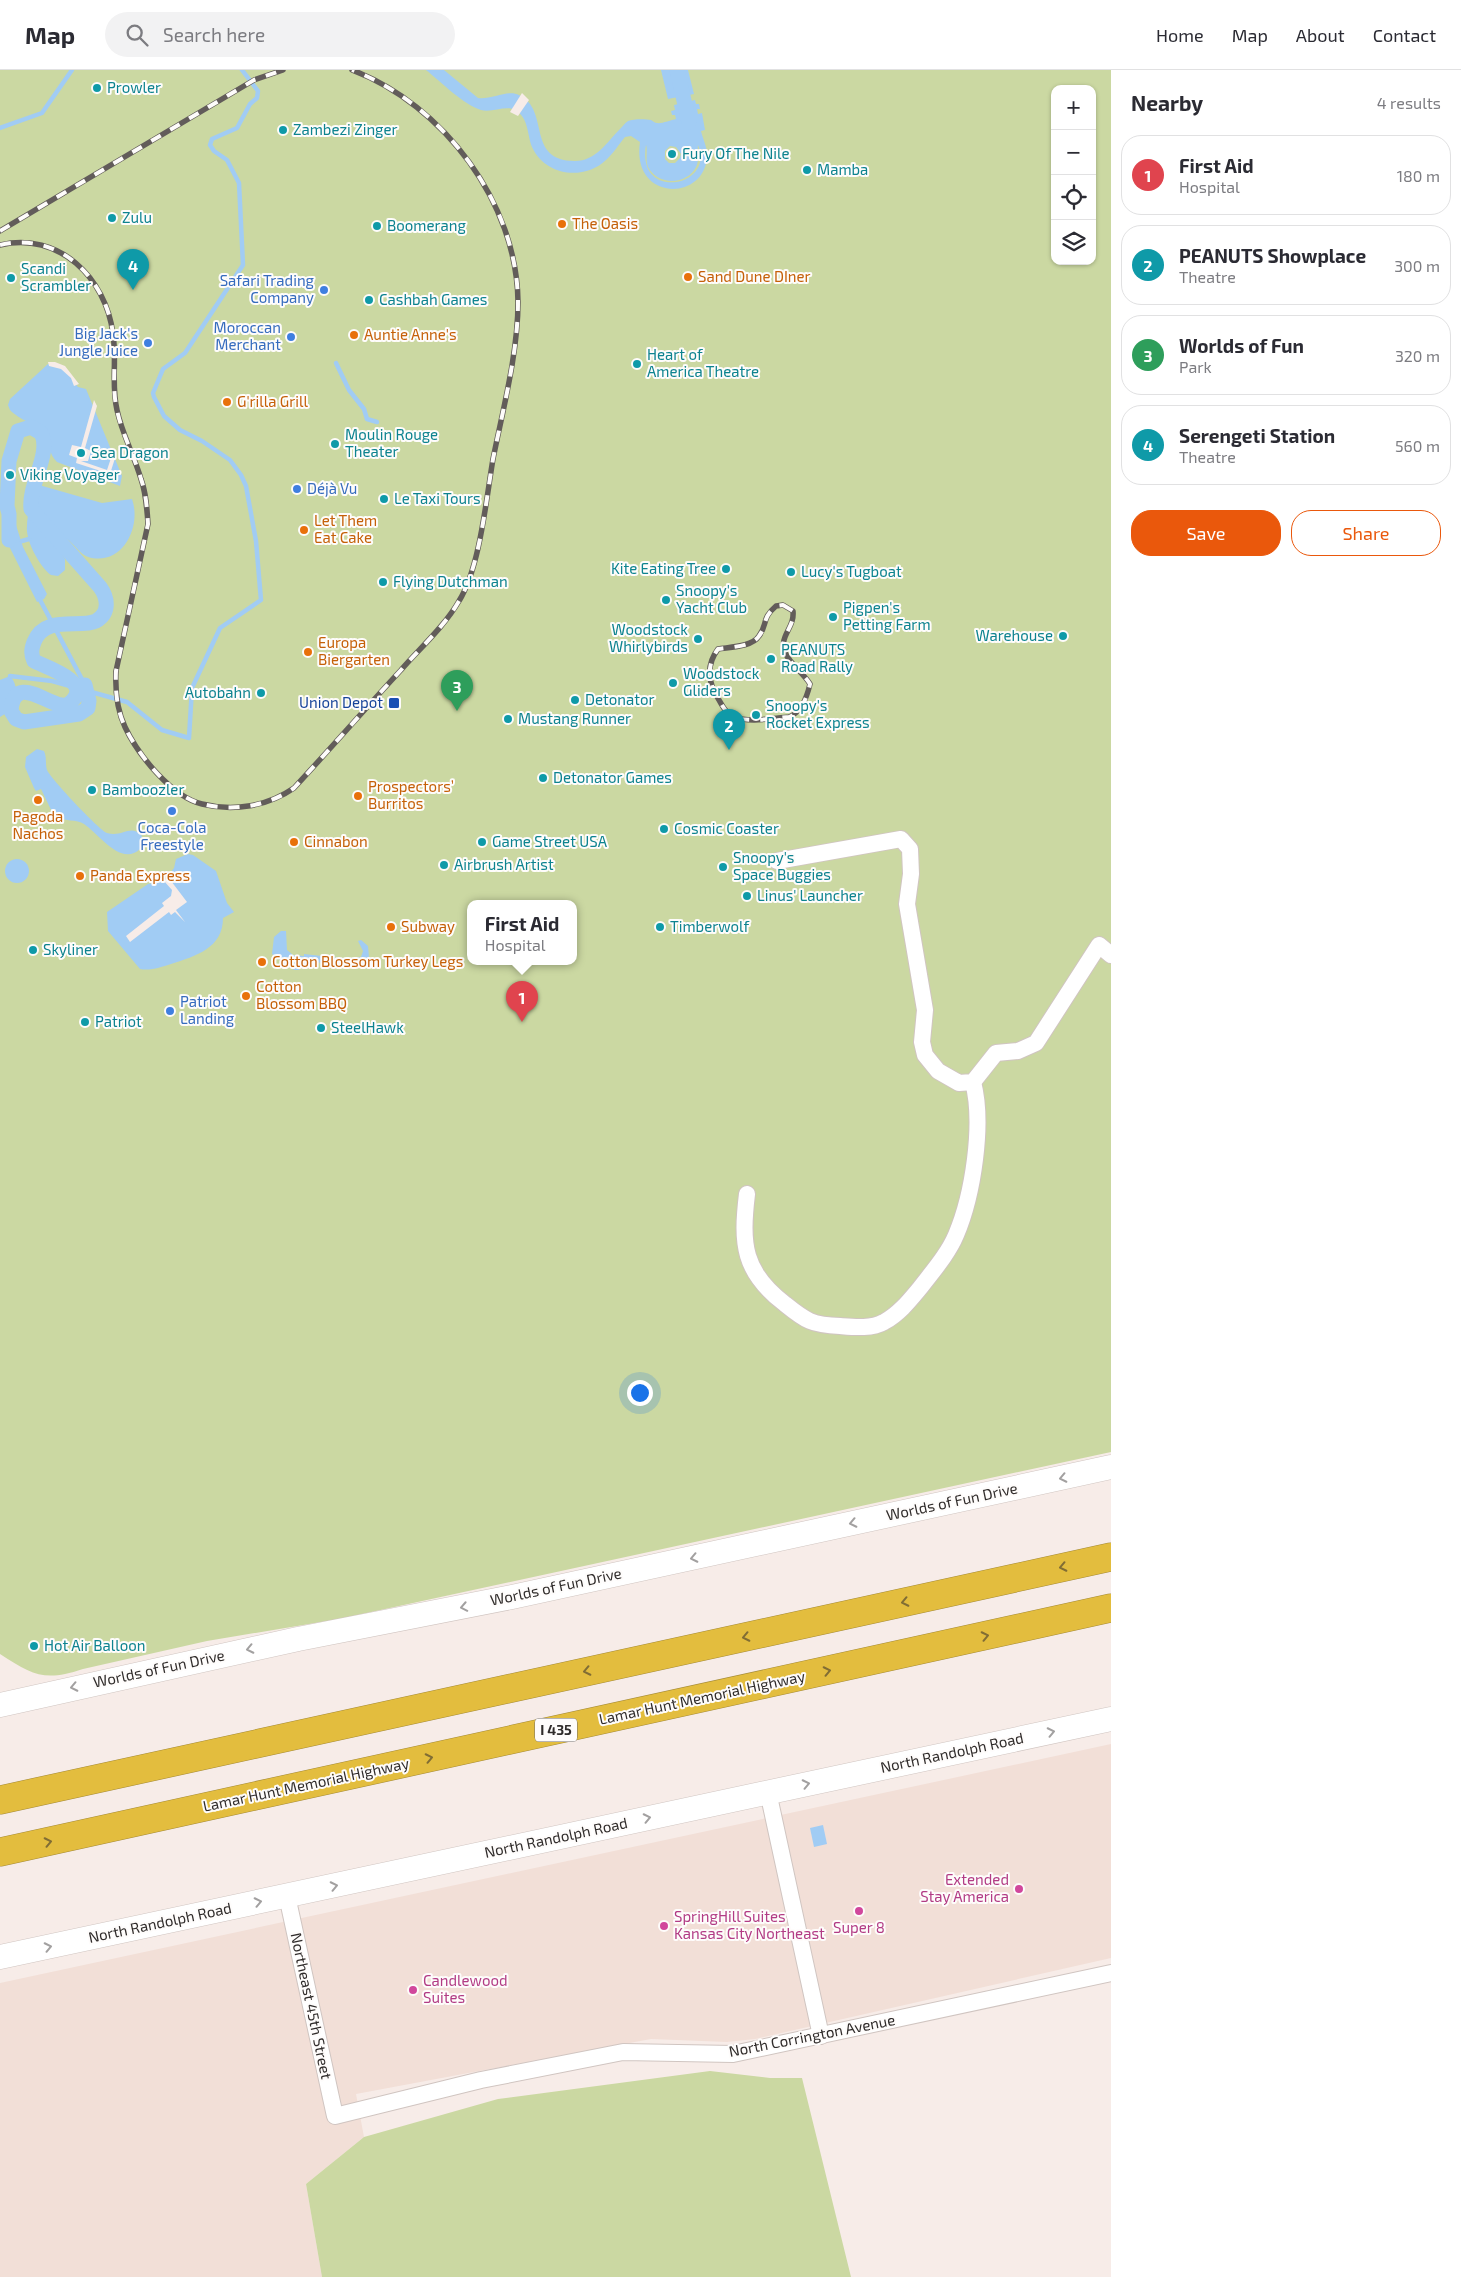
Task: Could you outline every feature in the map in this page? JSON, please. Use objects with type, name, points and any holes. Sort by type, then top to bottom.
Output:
[{"type":"highway","points":[[0,1800],[1111,1557]]},
{"type":"highway","name":"Lamar Hunt Memorial Highway","points":[[0,1852],[1111,1608]]},
{"type":"main road","name":"Worlds of Fun Drive","points":[[0,1704],[298,1639],[512,1597],[1111,1467]]},
{"type":"main road","name":"North Randolph Road","points":[[0,1957],[1111,1719]]},
{"type":"street","points":[[777,860],[901,839],[910,848],[911,874],[907,904],[924,1010],[922,1042],[925,1055],[938,1070],[959,1083],[973,1082],[996,1053],[1018,1051],[1036,1044],[1099,946],[1111,955]]},
{"type":"street","points":[[747,1194],[743,1226],[745,1242],[753,1270],[766,1290],[802,1318],[816,1325],[860,1328],[884,1323],[906,1306],[939,1264],[956,1235],[969,1190],[977,1139],[977,1096],[973,1082]]},
{"type":"street","points":[[768,1792],[821,2036]]},
{"type":"street","name":"Northeast 45th Street","points":[[287,1896],[335,2116]]},
{"type":"street","name":"North Corrington Avenue","points":[[335,2116],[481,2080],[624,2052],[733,2054],[1111,1973]]},
{"type":"shaded area","points":[[1111,1744],[1111,1958],[755,2039],[727,2042],[651,2039],[356,2094],[364,2137],[306,2184],[322,2277],[0,2277],[0,1983]]},
{"type":"green space","points":[[0,70],[1111,70],[1111,1452],[339,1619],[207,1641],[70,1673],[48,1676],[30,1671],[0,1654]]},
{"type":"green space","points":[[710,2071],[770,2078],[802,2078],[851,2277],[322,2277],[306,2184],[364,2137],[498,2099]]},
{"type":"water","points":[[426,70],[444,70],[478,98],[488,98],[510,93],[519,95],[529,102],[538,122],[544,144],[550,153],[560,159],[575,161],[589,158],[595,154],[628,121],[646,119],[659,123],[676,119],[671,111],[675,110],[674,105],[695,100],[696,104],[699,104],[698,114],[702,113],[705,130],[701,131],[707,154],[703,172],[694,182],[682,188],[669,189],[656,185],[646,176],[640,161],[640,142],[631,136],[625,137],[609,158],[597,167],[576,173],[555,169],[538,157],[532,147],[525,122],[520,113],[511,109],[485,111],[474,107]],"holes":[[[646,145],[648,166],[646,163]],[[698,145],[701,159],[696,171],[687,178],[675,182],[663,181],[652,175],[649,168],[658,178],[672,181],[686,177],[696,167]],[[670,146],[676,147],[681,154],[680,158],[675,163],[669,163],[665,159],[665,151]]]},
{"type":"water","points":[[661,70],[688,70],[694,94],[668,99]]},
{"type":"water","points":[[48,364],[62,368],[78,387],[86,389],[122,476],[120,486],[57,462],[52,456],[41,430],[10,410],[8,405],[10,399]]},
{"type":"water","points":[[39,485],[102,503],[132,499],[134,521],[126,542],[120,550],[111,556],[100,559],[85,556],[67,539],[60,541],[58,548],[65,559],[65,570],[58,576],[51,575],[42,566],[34,553],[27,532],[31,502]]},
{"type":"water","points":[[7,521],[15,522],[23,547],[47,594],[44,599],[37,602],[7,542]]},
{"type":"water","points":[[10,676],[16,690],[17,714],[12,720],[8,712],[0,717],[0,680]]},
{"type":"water","points":[[37,749],[44,751],[47,770],[50,775],[102,830],[112,834],[130,831],[138,832],[142,836],[140,849],[133,854],[118,852],[84,824],[54,816],[41,789],[36,791],[34,788],[25,767],[26,757]]},
{"type":"water","points":[[188,854],[193,855],[216,871],[227,903],[234,912],[223,918],[222,928],[213,944],[198,954],[152,969],[140,969],[108,931],[107,912],[148,884],[164,881],[174,868],[176,859]]},
{"type":"water","points":[[17,859],[22,860],[28,866],[28,876],[22,882],[17,883],[12,882],[6,876],[5,871],[6,866],[12,860]]},
{"type":"water","points":[[281,931],[286,931],[287,950],[293,955],[304,956],[304,954],[348,959],[361,957],[363,951],[358,941],[361,940],[368,946],[369,957],[362,966],[357,967],[304,961],[299,970],[294,970],[272,954],[274,937]]},
{"type":"water","points":[[823,1825],[827,1844],[814,1847],[810,1828]]},
{"type":"pier","points":[[522,93],[529,100],[518,116],[510,112]]},
{"type":"pier","points":[[48,362],[55,362],[65,366],[79,384],[74,386],[71,378],[61,369],[49,366]]},
{"type":"pier","points":[[94,400],[97,406],[85,448],[91,451],[88,461],[81,461],[107,470],[114,449],[116,455],[110,474],[76,463],[77,458],[69,455],[72,445],[81,447]]},
{"type":"pier","points":[[168,877],[187,902],[176,910],[185,922],[175,912],[171,915],[169,912],[130,942],[126,936],[164,906],[162,903],[171,896],[172,890],[164,881]]},
{"type":"waterway","points":[[0,128],[42,113],[72,70]]},
{"type":"waterway","points":[[10,676],[52,681],[127,702],[162,730],[189,738],[192,688],[220,628],[261,600],[256,541],[246,486],[241,475],[230,460],[202,441],[180,430],[164,416],[153,393],[163,369],[185,353],[243,265],[239,183],[227,160],[214,151],[210,145],[212,139],[237,128],[250,104],[257,98],[258,91],[242,70]]},
{"type":"waterway","points":[[677,70],[689,122]]},
{"type":"waterway","points":[[336,363],[349,390],[364,409],[367,419],[377,422]]},
{"type":"waterway","points":[[9,540],[9,514],[7,506],[9,461],[18,431],[31,427],[41,433],[44,441],[44,450],[33,490],[31,509],[100,587],[105,596],[106,610],[101,618],[96,621],[54,625],[46,628],[39,633],[32,647],[34,661],[72,681],[76,687],[77,694],[72,701],[62,705],[32,693],[24,692],[18,694],[13,700],[11,711],[16,719],[24,722],[79,714],[88,708],[89,701],[85,685]]},
{"type":"waterway","points":[[22,541],[29,539]]},
{"type":"waterway","points":[[38,596],[85,685]]},
{"type":"railway","points":[[0,231],[254,80],[283,70]]},
{"type":"railway","points":[[0,245],[22,243],[42,245],[60,252],[76,263],[90,278],[101,294],[109,314],[114,344],[115,401],[122,428],[143,484],[148,524],[116,671],[117,700],[125,727],[147,762],[168,784],[191,800],[214,806],[238,807],[262,803],[284,794],[294,788],[431,637],[459,601],[466,587],[477,552],[516,341],[518,302],[514,265],[505,229],[489,194],[469,162],[445,133],[417,107],[386,86],[352,70]]},
{"type":"railway","points":[[783,605],[793,611],[792,621],[783,644],[784,650],[791,662],[810,684],[805,699],[801,708],[789,717],[754,720],[734,717],[723,707],[715,694],[710,674],[714,655],[718,649],[740,646],[756,640],[762,632],[768,614],[776,606],[783,605]]},
{"type":"place","name":"Prowler","points":[[97,88]]},
{"type":"place","name":"Zambezi Zinger","points":[[283,130]]},
{"type":"place","name":"Fury Of The Nile","points":[[672,154]]},
{"type":"place","name":"Mamba","points":[[807,170]]},
{"type":"place","name":"Zulu","points":[[112,218]]},
{"type":"place","name":"The Oasis","points":[[562,224]]},
{"type":"place","name":"Boomerang","points":[[377,226]]},
{"type":"place","name":"Sand Dune DIner","points":[[688,277]]},
{"type":"place","name":"Scandi Scrambler","points":[[11,278]]},
{"type":"place","name":"Serengeti Station","points":[[133,290]]},
{"type":"place","name":"Safari Trading Company","points":[[324,290]]},
{"type":"place","name":"Cashbah Games","points":[[369,300]]},
{"type":"place","name":"Auntie Anne's","points":[[354,335]]},
{"type":"place","name":"Moroccan Merchant","points":[[291,337]]},
{"type":"place","name":"Big Jack's Jungle Juice","points":[[148,343]]},
{"type":"place","name":"Heart of America Theatre","points":[[637,364]]},
{"type":"place","name":"G'rilla Grill","points":[[227,402]]},
{"type":"place","name":"Moulin Rouge Theater","points":[[335,444]]},
{"type":"place","name":"Sea Dragon","points":[[81,453]]},
{"type":"place","name":"Viking Voyager","points":[[10,475]]},
{"type":"place","name":"Déjà Vu","points":[[297,489]]},
{"type":"place","name":"Le Taxi Tours","points":[[384,499]]},
{"type":"place","name":"Let Them Eat Cake","points":[[304,530]]},
{"type":"place","name":"Kite Eating Tree","points":[[726,569]]},
{"type":"place","name":"Lucy's Tugboat","points":[[791,572]]},
{"type":"place","name":"Flying Dutchman","points":[[383,582]]},
{"type":"place","name":"Snoopy's Yacht Club","points":[[666,600]]},
{"type":"place","name":"Pigpen's Petting Farm","points":[[833,617]]},
{"type":"place","name":"Warehouse","points":[[1063,636]]},
{"type":"place","name":"Woodstock Whirlybirds","points":[[698,639]]},
{"type":"place","name":"Europa Biergarten","points":[[308,652]]},
{"type":"place","name":"PEANUTS Road Rally","points":[[771,659]]},
{"type":"place","name":"Woodstock Gliders","points":[[673,683]]},
{"type":"place","name":"Autobahn","points":[[261,693]]},
{"type":"place","name":"Detonator","points":[[575,700]]},
{"type":"place","name":"Union Depot","points":[[394,703]]},
{"type":"place","name":"Worlds of Fun","points":[[457,711]]},
{"type":"place","name":"Snoopy's Rocket Express","points":[[756,715]]},
{"type":"place","name":"Mustang Runner","points":[[508,719]]},
{"type":"place","name":"PEANUTS Showplace","points":[[729,750]]},
{"type":"place","name":"Detonator Games","points":[[543,778]]},
{"type":"place","name":"Bamboozler","points":[[92,790]]},
{"type":"place","name":"Prospectors’ Burritos","points":[[358,796]]},
{"type":"place","name":"Pagoda Nachos","points":[[38,800]]},
{"type":"place","name":"Coca-Cola Freestyle","points":[[172,811]]},
{"type":"place","name":"Cosmic Coaster","points":[[664,829]]},
{"type":"place","name":"Cinnabon","points":[[294,842]]},
{"type":"place","name":"Game Street USA","points":[[482,842]]},
{"type":"place","name":"Airbrush Artist","points":[[444,865]]},
{"type":"place","name":"Snoopy's Space Buggies","points":[[723,867]]},
{"type":"place","name":"Panda Express","points":[[80,876]]},
{"type":"place","name":"Linus' Launcher","points":[[747,896]]},
{"type":"place","name":"Subway","points":[[391,927]]},
{"type":"place","name":"Timberwolf","points":[[660,927]]},
{"type":"place","name":"Skyliner","points":[[33,950]]},
{"type":"place","name":"Cotton Blossom Turkey Legs","points":[[262,962]]},
{"type":"place","name":"Cotton Blossom BBQ","points":[[246,996]]},
{"type":"place","name":"Patriot Landing","points":[[170,1011]]},
{"type":"place","name":"Patriot","points":[[85,1022]]},
{"type":"place","name":"First Aid","points":[[522,1022]]},
{"type":"place","name":"SteelHawk","points":[[321,1028]]},
{"type":"place","name":"Hot Air Balloon","points":[[34,1646]]},
{"type":"place","name":"Extended Stay America","points":[[1019,1889]]},
{"type":"place","name":"Super 8","points":[[859,1911]]},
{"type":"place","name":"SpringHill Suites Kansas City Northeast","points":[[664,1926]]},
{"type":"place","name":"Candlewood Suites","points":[[413,1990]]}]
